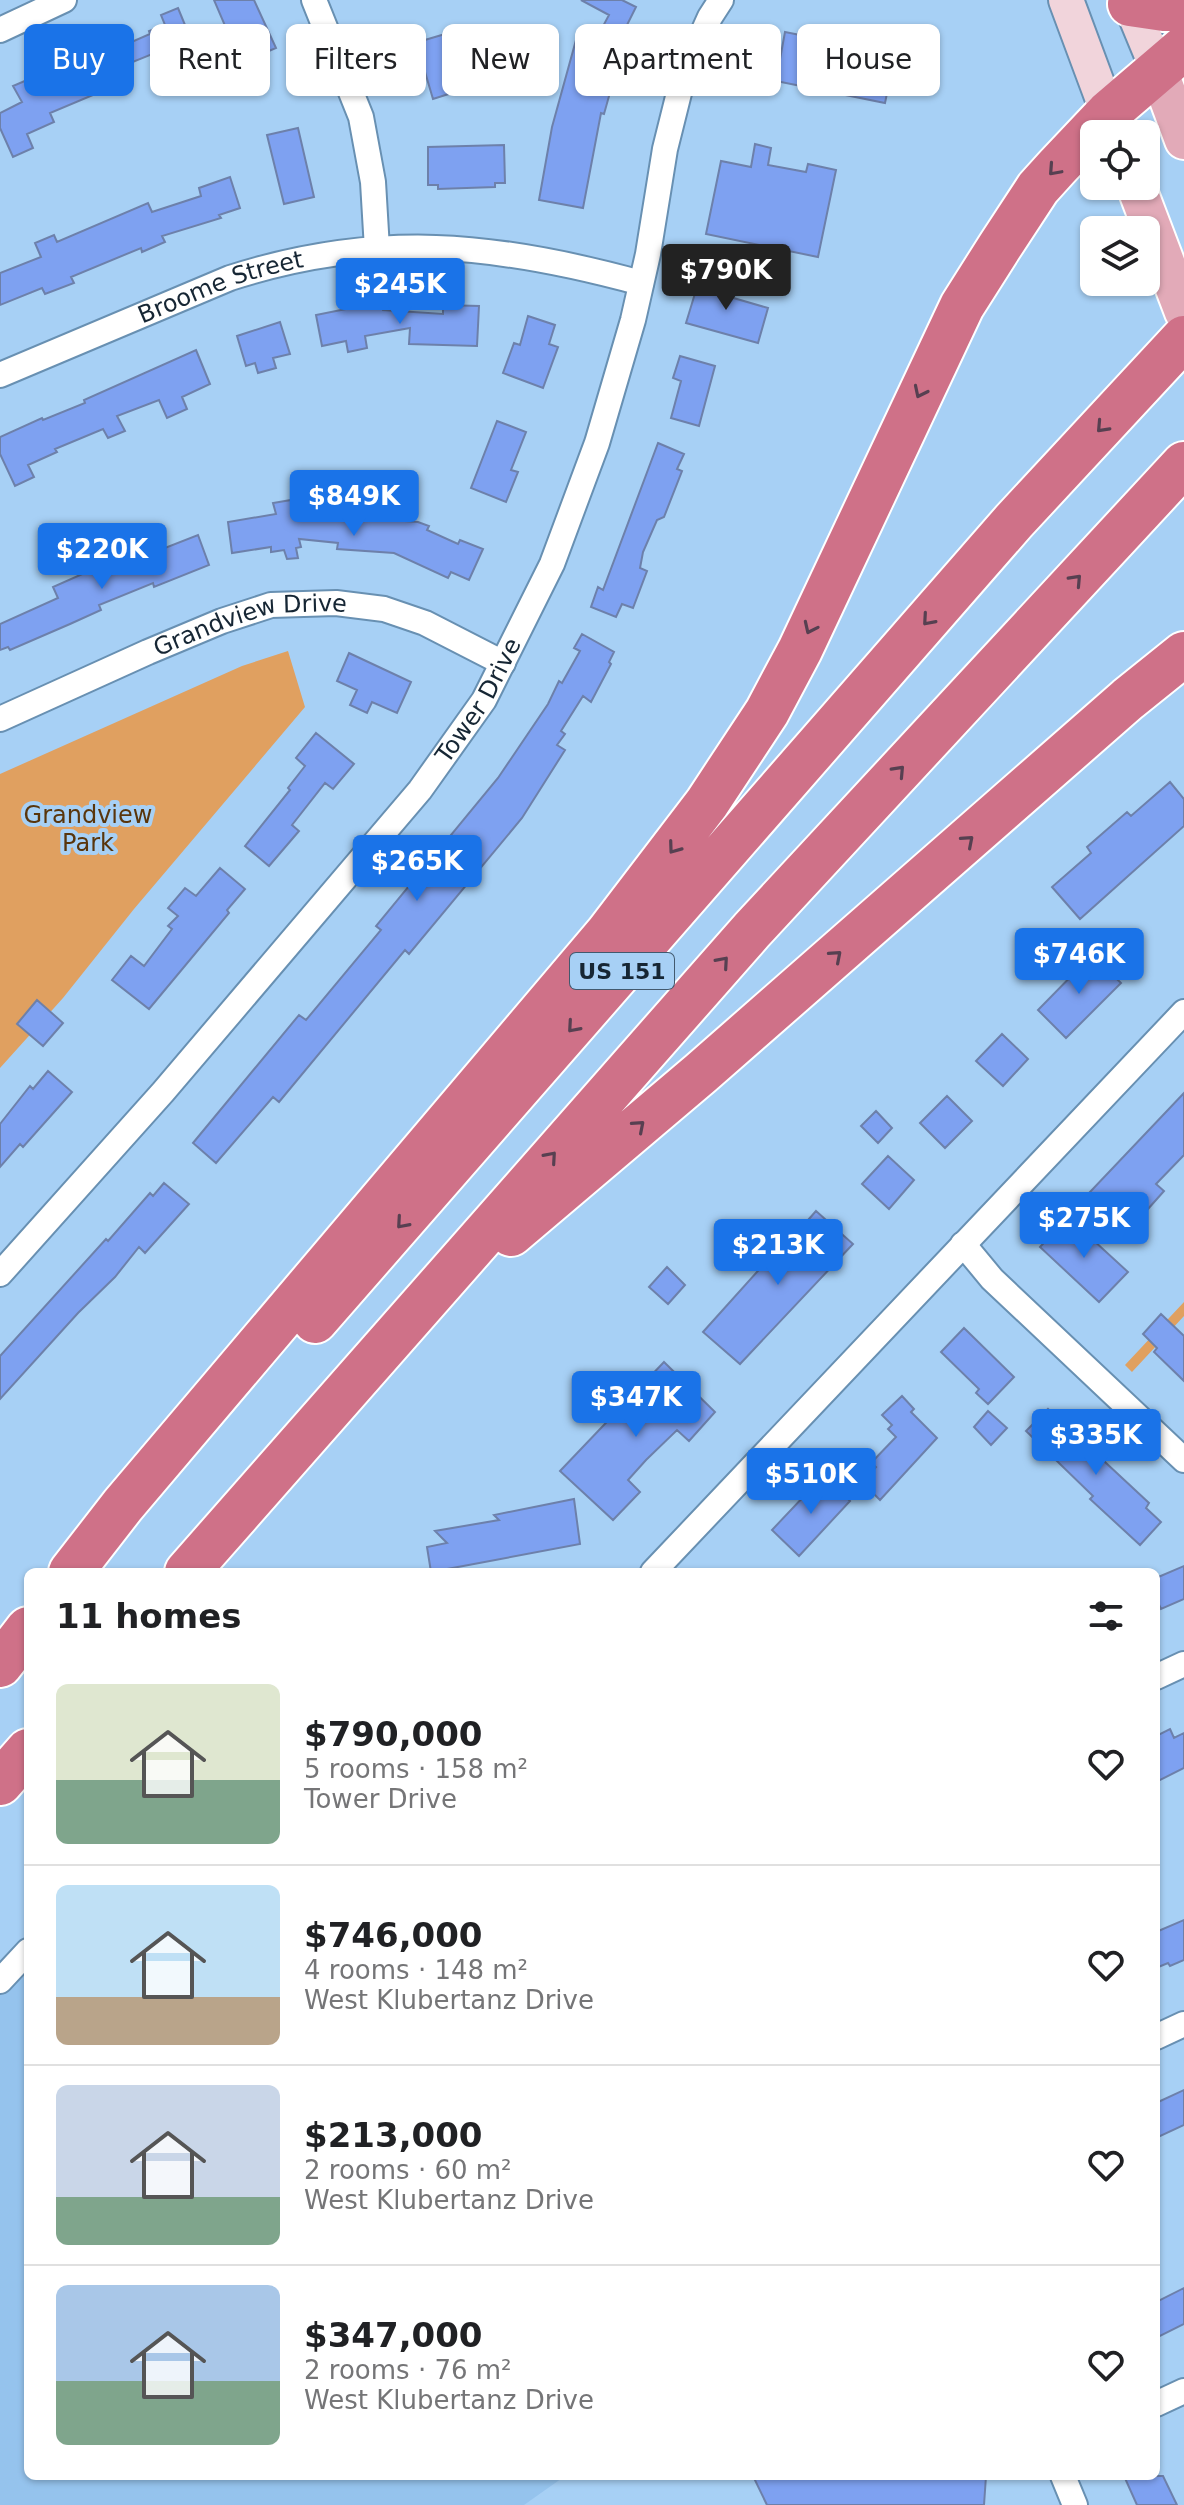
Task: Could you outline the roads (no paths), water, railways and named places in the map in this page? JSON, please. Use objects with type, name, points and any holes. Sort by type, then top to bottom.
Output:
[{"type":"highway","points":[[1130,2],[1184,9]]},
{"type":"highway","points":[[1116,120],[1171,59]]},
{"type":"highway","points":[[74,1568],[123,1505],[607,934],[707,803],[767,712],[800,650],[962,306],[1038,188],[1080,152]]},
{"type":"highway","name":"US 151","points":[[92,1568],[363,1268],[1014,521],[1184,338]]},
{"type":"highway","name":"US 151","points":[[191,1568],[752,930],[1184,464]]},
{"type":"highway","points":[[223,1532],[513,1232],[701,1073],[1128,699],[1184,654]]},
{"type":"highway","points":[[0,1667],[24,1634]]},
{"type":"highway","points":[[0,1667],[24,1642]]},
{"type":"highway","points":[[0,1783],[24,1756]]},
{"type":"main road","points":[[1171,59],[1184,140]]},
{"type":"main road","points":[[1141,200],[1184,312]]},
{"type":"street","points":[[0,30],[64,0]]},
{"type":"street","points":[[314,0],[361,117],[373,182],[377,249]]},
{"type":"street","name":"Tower Drive","points":[[0,1274],[163,1092],[420,790],[484,700],[552,564],[597,443],[641,283],[653,230],[665,149],[683,77],[721,0]]},
{"type":"street","points":[[1066,0],[1111,120]]},
{"type":"street","points":[[1130,2],[1171,59]]},
{"type":"street","name":"Broome Street","points":[[0,375],[230,278],[340,251],[419,246],[475,249],[589,269],[641,283]]},
{"type":"street","name":"Grandview Drive","points":[[0,719],[172,642],[271,605],[336,603],[384,609],[425,623],[503,663]]},
{"type":"street","points":[[657,1568],[1184,1012]]},
{"type":"street","points":[[963,1244],[992,1279],[1184,1460]]},
{"type":"street","points":[[1160,1675],[1184,1664]]},
{"type":"street","points":[[0,1981],[24,1955]]},
{"type":"street","points":[[1160,2035],[1184,2024]]},
{"type":"street","points":[[1160,2402],[1184,2391]]},
{"type":"street","points":[[1065,2480],[1075,2505]]},
{"type":"park label","name":"Grandview Park","points":[[88,829]]}]
